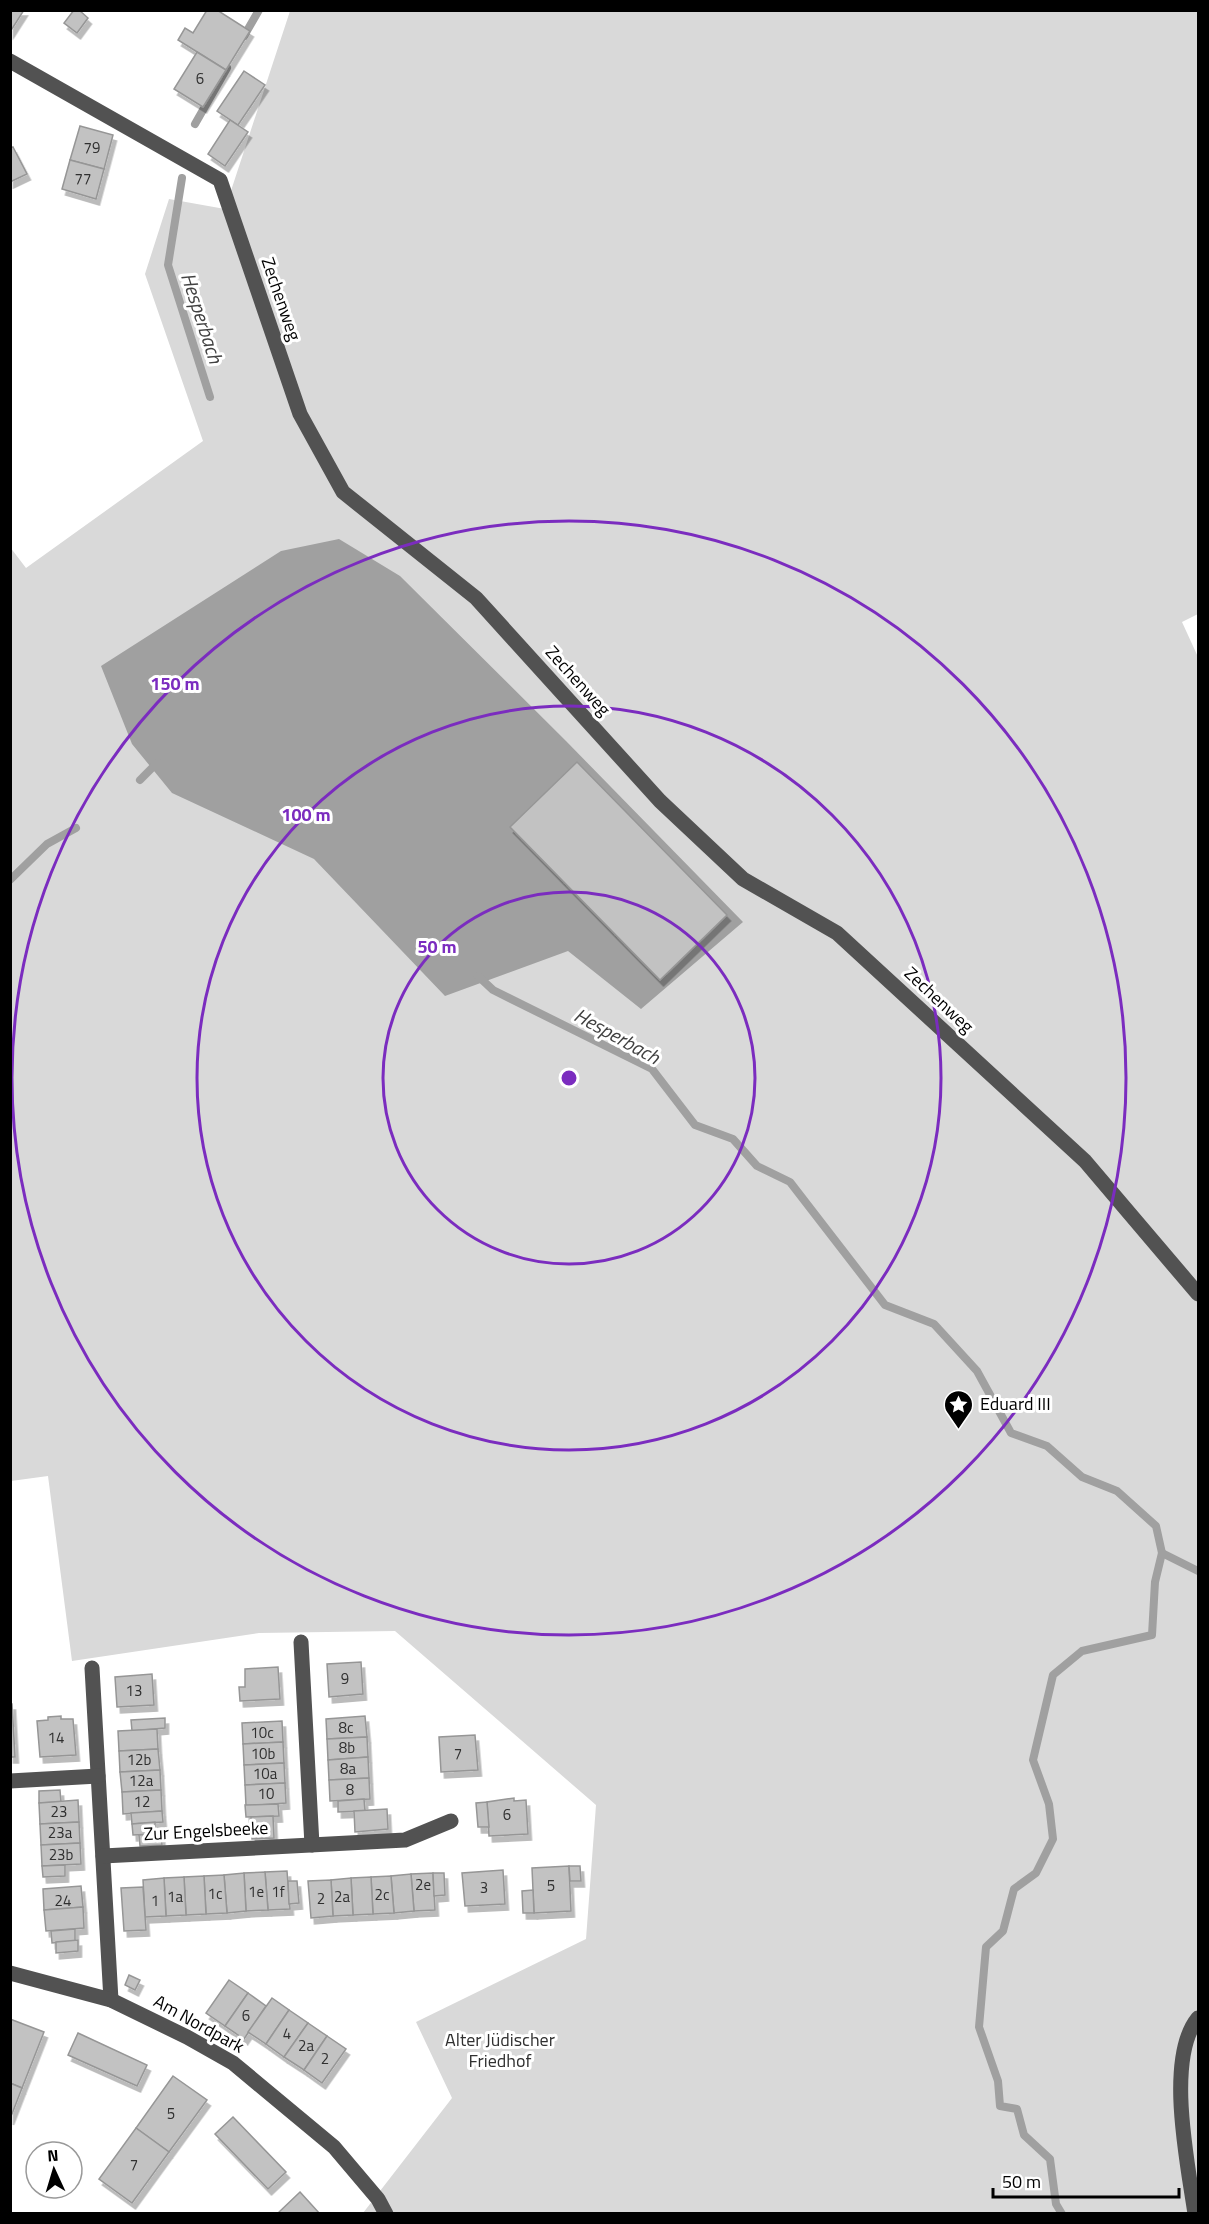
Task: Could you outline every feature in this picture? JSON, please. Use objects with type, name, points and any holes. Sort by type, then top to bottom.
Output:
[{"type":"street","name":"Zechenweg","points":[[10,61],[220,180],[300,414],[343,492],[476,598],[660,801],[743,879],[837,933],[1085,1161],[1198,1294]]},
{"type":"street","points":[[301,1642],[312,1845]]},
{"type":"street","points":[[92,1668],[111,2000]]},
{"type":"street","points":[[10,1781],[98,1776]]},
{"type":"street","name":"Zur Engelsbeeke","points":[[103,1856],[405,1840],[451,1821]]},
{"type":"street","name":"Am Nordpark","points":[[10,1973],[111,2000],[187,2037],[233,2063],[334,2147],[371,2190],[386,2214]]},
{"type":"street","points":[[1195,2214],[1181,2120],[1182,2062],[1193,2025],[1198,2018]]},
{"type":"green space","name":"Alter Jüdischer Friedhof","points":[[290,11],[1198,11],[1198,614],[1182,622],[1198,657],[1198,2213],[363,2213],[452,2098],[416,2022],[586,1939],[596,1805],[395,1631],[259,1633],[72,1661],[48,1476],[11,1481],[10,547],[26,568],[203,441],[145,274],[169,199],[225,209]]},
{"type":"shaded area","points":[[339,539],[400,576],[743,922],[641,1009],[568,951],[445,996],[314,859],[172,793],[132,744],[101,666],[281,551]]},
{"type":"building","points":[[10,10],[24,10],[10,32]]},
{"type":"building","points":[[74,10],[79,10],[88,18],[77,33],[64,23]]},
{"type":"building","points":[[207,10],[217,10],[250,31],[226,70],[178,40],[185,28],[193,33]]},
{"type":"building","points":[[197,52],[226,70],[203,107],[174,89]]},
{"type":"building","points":[[244,71],[265,85],[238,125],[217,111]]},
{"type":"building","points":[[230,120],[248,132],[225,166],[208,154]]},
{"type":"building","points":[[80,126],[113,135],[104,169],[70,160]]},
{"type":"building","points":[[13,147],[27,174],[10,182],[10,148]]},
{"type":"building","points":[[70,160],[104,169],[96,199],[62,189]]},
{"type":"building","points":[[577,762],[727,915],[660,980],[510,827]]},
{"type":"building","points":[[361,1662],[363,1694],[329,1697],[327,1664]]},
{"type":"building","points":[[278,1667],[280,1699],[240,1701],[239,1687],[245,1687],[245,1669]]},
{"type":"building","points":[[152,1674],[154,1705],[117,1707],[115,1677]]},
{"type":"building","points":[[10,1704],[12,1704],[15,1757],[10,1757]]},
{"type":"building","points":[[61,1716],[61,1719],[73,1719],[76,1755],[40,1757],[37,1721]]},
{"type":"building","points":[[365,1716],[367,1737],[327,1739],[326,1719]]},
{"type":"building","points":[[165,1718],[165,1728],[132,1731],[131,1720]]},
{"type":"building","points":[[282,1721],[283,1742],[243,1744],[242,1723]]},
{"type":"building","points":[[157,1729],[158,1749],[119,1751],[118,1731]]},
{"type":"building","points":[[475,1735],[478,1770],[441,1772],[439,1737]]},
{"type":"building","points":[[367,1737],[368,1757],[328,1760],[327,1739]]},
{"type":"building","points":[[283,1742],[284,1763],[244,1765],[243,1744]]},
{"type":"building","points":[[158,1749],[160,1770],[120,1772],[119,1751]]},
{"type":"building","points":[[368,1757],[369,1778],[329,1780],[328,1760]]},
{"type":"building","points":[[284,1763],[285,1783],[245,1785],[244,1765]]},
{"type":"building","points":[[160,1770],[161,1790],[122,1792],[120,1772]]},
{"type":"building","points":[[369,1778],[370,1799],[330,1801],[329,1780]]},
{"type":"building","points":[[285,1783],[286,1803],[246,1806],[245,1785]]},
{"type":"building","points":[[60,1790],[61,1802],[39,1803],[39,1791]]},
{"type":"building","points":[[161,1790],[162,1811],[123,1814],[122,1792]]},
{"type":"building","points":[[514,1798],[514,1801],[526,1800],[528,1834],[489,1836],[487,1802]]},
{"type":"building","points":[[364,1799],[365,1811],[338,1812],[338,1801]]},
{"type":"building","points":[[78,1800],[79,1822],[40,1824],[39,1803]]},
{"type":"building","points":[[487,1802],[489,1827],[478,1827],[476,1803]]},
{"type":"building","points":[[278,1804],[279,1816],[246,1817],[245,1805]]},
{"type":"building","points":[[387,1809],[388,1829],[355,1832],[354,1811]]},
{"type":"building","points":[[162,1811],[163,1822],[132,1824],[131,1813]]},
{"type":"building","points":[[273,1816],[274,1838],[252,1839],[251,1817]]},
{"type":"building","points":[[79,1822],[80,1843],[41,1845],[40,1824]]},
{"type":"building","points":[[155,1822],[155,1834],[133,1835],[132,1824]]},
{"type":"building","points":[[161,1833],[162,1845],[140,1846],[139,1835]]},
{"type":"building","points":[[80,1843],[81,1864],[42,1866],[41,1845]]},
{"type":"building","points":[[65,1865],[65,1876],[43,1877],[42,1866]]},
{"type":"building","points":[[569,1866],[571,1911],[534,1913],[532,1868]]},
{"type":"building","points":[[569,1866],[580,1866],[581,1881],[570,1881]]},
{"type":"building","points":[[503,1870],[505,1904],[465,1906],[462,1873]]},
{"type":"building","points":[[287,1871],[290,1909],[268,1910],[265,1872]]},
{"type":"building","points":[[265,1872],[268,1910],[246,1911],[244,1873]]},
{"type":"building","points":[[244,1873],[246,1911],[227,1913],[224,1875]]},
{"type":"building","points":[[433,1873],[435,1910],[414,1911],[411,1874]]},
{"type":"building","points":[[433,1873],[444,1873],[445,1895],[434,1896]]},
{"type":"building","points":[[411,1874],[414,1911],[394,1913],[391,1876]]},
{"type":"building","points":[[224,1875],[227,1913],[206,1914],[204,1876]]},
{"type":"building","points":[[204,1876],[206,1914],[186,1915],[184,1877]]},
{"type":"building","points":[[391,1876],[394,1913],[373,1914],[371,1877]]},
{"type":"building","points":[[184,1877],[186,1915],[166,1916],[164,1878]]},
{"type":"building","points":[[371,1877],[373,1914],[353,1915],[351,1878]]},
{"type":"building","points":[[164,1878],[166,1916],[145,1917],[143,1880]]},
{"type":"building","points":[[351,1878],[353,1915],[333,1916],[331,1880]]},
{"type":"building","points":[[331,1880],[333,1916],[311,1918],[308,1881]]},
{"type":"building","points":[[288,1881],[297,1881],[299,1903],[289,1904]]},
{"type":"building","points":[[81,1886],[83,1907],[44,1910],[43,1889]]},
{"type":"building","points":[[143,1887],[146,1930],[124,1931],[121,1888]]},
{"type":"building","points":[[533,1890],[534,1913],[523,1913],[522,1891]]},
{"type":"building","points":[[83,1907],[84,1928],[46,1931],[44,1910]]},
{"type":"building","points":[[75,1929],[75,1941],[52,1943],[51,1931]]},
{"type":"building","points":[[78,1940],[78,1951],[56,1953],[56,1942]]},
{"type":"building","points":[[129,1975],[140,1980],[135,1990],[125,1985]]},
{"type":"building","points":[[229,1980],[248,1993],[225,2026],[206,2013]]},
{"type":"building","points":[[248,1993],[266,2006],[244,2039],[225,2026]]},
{"type":"building","points":[[272,1998],[289,2010],[266,2044],[248,2032]]},
{"type":"building","points":[[289,2010],[308,2023],[284,2057],[266,2044]]},
{"type":"building","points":[[10,2019],[44,2032],[22,2088],[10,2083]]},
{"type":"building","points":[[308,2023],[327,2036],[304,2070],[284,2057]]},
{"type":"building","points":[[78,2033],[147,2065],[137,2086],[68,2055]]},
{"type":"building","points":[[327,2036],[346,2049],[322,2083],[304,2070]]},
{"type":"building","points":[[173,2076],[207,2100],[169,2152],[136,2128]]},
{"type":"building","points":[[10,2083],[22,2088],[10,2119]]},
{"type":"building","points":[[233,2117],[286,2172],[268,2189],[215,2134]]},
{"type":"building","points":[[136,2128],[169,2152],[132,2203],[99,2179]]},
{"type":"building","points":[[300,2192],[320,2214],[277,2214]]},
{"type":"waterway","name":"Hesperbach","points":[[244,36],[259,10]]},
{"type":"waterway","name":"Hesperbach","points":[[195,124],[227,68]]},
{"type":"waterway","name":"Hesperbach","points":[[182,178],[168,265],[210,397]]},
{"type":"waterway","points":[[140,780],[158,762]]},
{"type":"waterway","points":[[10,880],[47,844],[76,828]]},
{"type":"waterway","name":"Hesperbach","points":[[478,976],[493,990],[652,1069],[695,1125],[733,1139],[757,1166],[790,1182],[885,1305],[934,1324],[977,1371],[1011,1433],[1047,1446],[1082,1477],[1117,1491],[1156,1526],[1162,1553],[1198,1571]]},
{"type":"waterway","points":[[1062,2214],[1056,2204],[1050,2159],[1024,2135],[1017,2109],[1000,2106],[998,2081],[979,2027],[986,1947],[1003,1931],[1014,1889],[1036,1873],[1053,1839],[1049,1804],[1033,1760],[1053,1675],[1082,1651],[1152,1635],[1155,1582],[1162,1553]]},
{"type":"place","name":"Eduard III","points":[[959,1430]]}]
